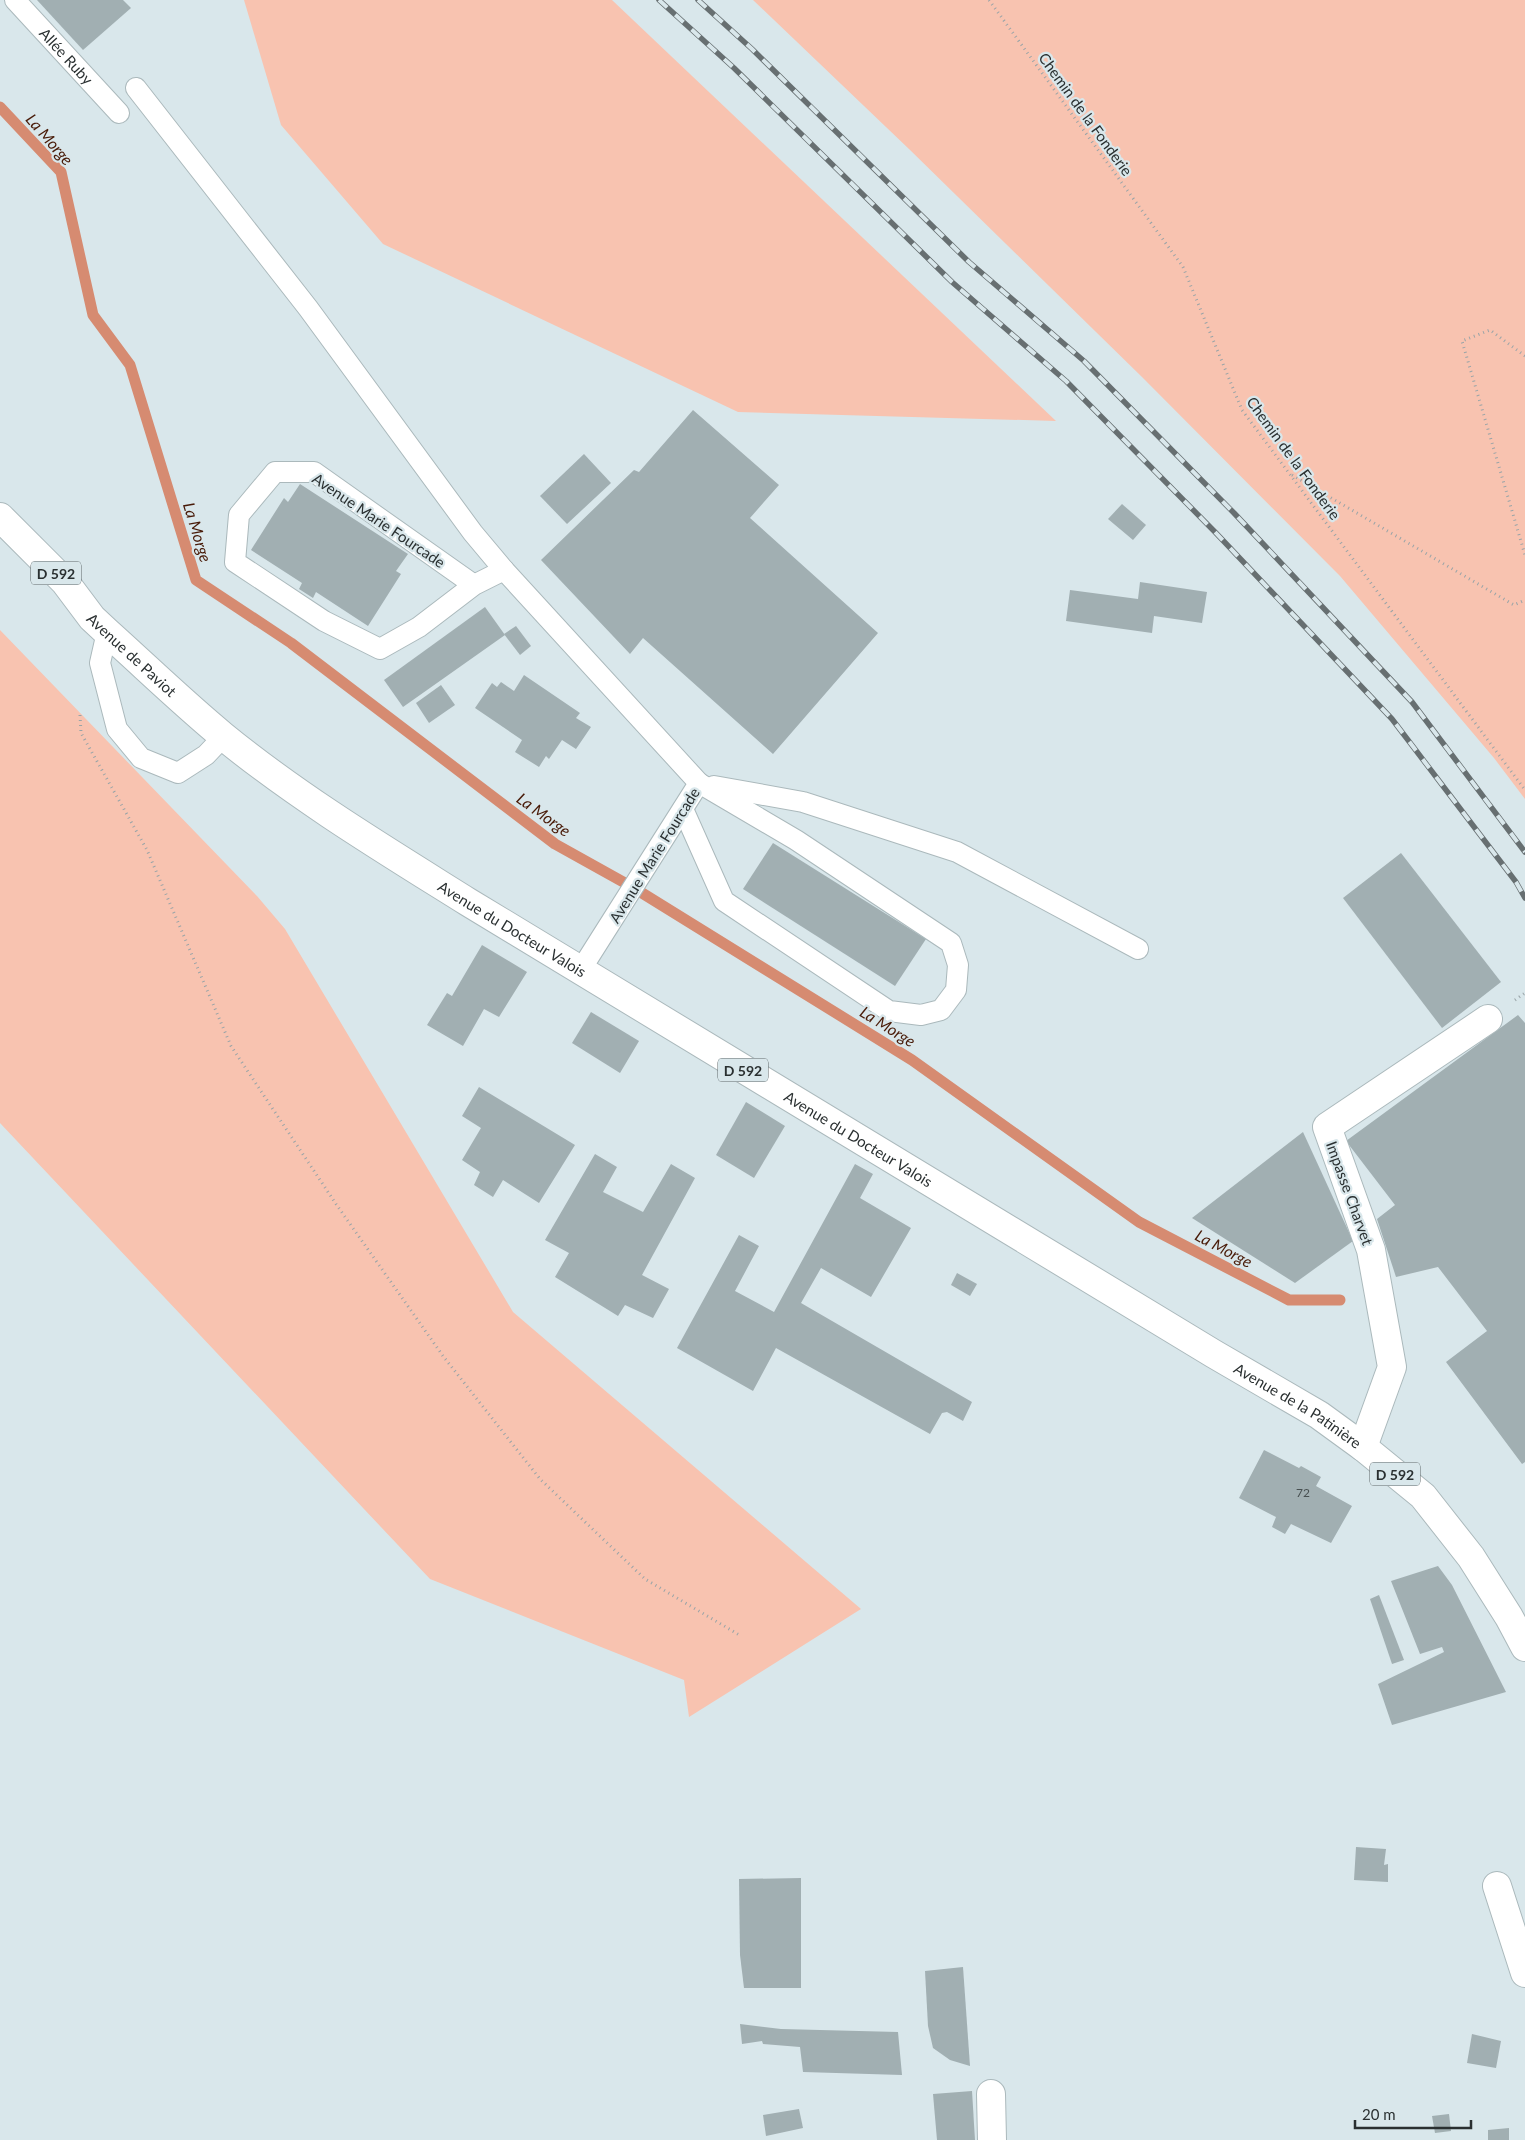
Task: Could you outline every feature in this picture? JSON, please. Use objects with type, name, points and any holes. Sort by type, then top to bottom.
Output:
[{"type":"main road","name":"Avenue de Paviot","points":[[0,517],[65,582],[92,618],[224,736],[277,777]]},
{"type":"main road","name":"Avenue du Docteur Valois","points":[[277,777],[376,844],[580,971],[1214,1354]]},
{"type":"main road","name":"Impasse Charvet","points":[[1363,1447],[1392,1367],[1371,1250],[1327,1126],[1488,1019]]},
{"type":"main road","name":"Avenue de la Patinière","points":[[1214,1354],[1319,1415],[1363,1447],[1423,1496],[1471,1557],[1510,1617],[1525,1647]]},
{"type":"main road","points":[[1497,1886],[1525,1973]]},
{"type":"main road","points":[[991,2094],[992,2140]]},
{"type":"lane","name":"Allée Ruby","points":[[15,0],[119,113]]},
{"type":"lane","points":[[136,88],[308,308],[473,533],[504,570]]},
{"type":"lane","name":"Avenue Marie Fourcade","points":[[474,586],[314,472],[275,472],[239,515],[236,562],[324,621],[380,649],[420,627],[474,586],[504,570],[699,783],[580,971]]},
{"type":"lane","points":[[107,632],[100,663],[117,729],[141,758],[178,773],[206,755],[224,736]]},
{"type":"lane","points":[[683,809],[724,901],[889,1011],[921,1015],[941,1010],[956,990],[958,964],[951,943],[796,840],[699,783]]},
{"type":"lane","points":[[699,783],[803,802],[956,852],[1138,948]]},
{"type":"path","name":"Chemin de la Fonderie","points":[[989,0],[1183,267],[1242,410],[1525,790]]},
{"type":"path","points":[[1525,356],[1490,330],[1462,342],[1525,555]]},
{"type":"path","points":[[1291,474],[1514,605],[1525,600]]},
{"type":"path","points":[[79,705],[81,733],[148,850],[231,1046],[336,1204],[443,1356],[540,1479],[646,1579],[741,1636]]},
{"type":"shaded area","points":[[244,0],[612,0],[1056,421],[738,412],[383,244],[281,125]]},
{"type":"shaded area","points":[[753,0],[1525,0],[1525,799],[1494,758],[1340,576],[1142,377],[909,149]]},
{"type":"shaded area","points":[[0,630],[257,896],[285,929],[513,1312],[861,1609],[689,1717],[684,1680],[430,1579],[0,1123]]},
{"type":"building","points":[[37,0],[123,0],[131,8],[83,50]]},
{"type":"building","points":[[693,410],[779,485],[750,518],[878,633],[773,754],[643,638],[630,654],[541,560],[634,470],[639,472]]},
{"type":"building","points":[[584,454],[611,483],[567,524],[540,496]]},
{"type":"building","points":[[300,484],[408,554],[396,571],[401,574],[368,626],[316,592],[313,598],[299,589],[302,583],[251,550],[284,498],[288,502]]},
{"type":"building","points":[[1122,504],[1146,525],[1133,540],[1108,519]]},
{"type":"building","points":[[1140,582],[1207,592],[1202,623],[1154,616],[1152,633],[1066,621],[1070,590],[1138,599]]},
{"type":"building","points":[[485,607],[505,635],[403,707],[384,680]]},
{"type":"building","points":[[516,626],[531,646],[520,655],[504,634]]},
{"type":"building","points":[[524,675],[580,713],[576,718],[591,727],[576,749],[562,740],[549,759],[546,756],[539,767],[515,752],[522,740],[475,708],[492,683],[497,687],[501,682],[514,691]]},
{"type":"building","points":[[441,685],[455,705],[429,723],[416,703]]},
{"type":"building","points":[[773,843],[926,939],[895,986],[743,889]]},
{"type":"building","points":[[1401,853],[1501,982],[1442,1028],[1343,898]]},
{"type":"building","points":[[482,945],[527,972],[499,1017],[484,1009],[463,1046],[427,1025],[447,993],[452,996]]},
{"type":"building","points":[[591,1012],[639,1041],[620,1073],[572,1043]]},
{"type":"building","points":[[1518,1015],[1525,1023],[1525,1462],[1522,1464],[1446,1362],[1487,1331],[1438,1267],[1396,1277],[1377,1219],[1395,1205],[1346,1141]]},
{"type":"building","points":[[479,1087],[575,1145],[539,1203],[503,1180],[493,1197],[474,1185],[480,1172],[462,1160],[481,1128],[462,1116]]},
{"type":"building","points":[[746,1102],[785,1126],[754,1178],[716,1155]]},
{"type":"building","points":[[1303,1132],[1353,1241],[1295,1283],[1192,1218]]},
{"type":"building","points":[[595,1154],[617,1167],[603,1192],[643,1212],[671,1164],[695,1178],[642,1275],[669,1289],[653,1318],[625,1305],[618,1316],[555,1277],[569,1253],[545,1240]]},
{"type":"building","points":[[855,1164],[873,1174],[860,1198],[911,1228],[871,1297],[821,1268],[801,1303],[972,1402],[963,1421],[947,1412],[942,1413],[930,1434],[776,1348],[753,1391],[677,1348],[739,1235],[759,1246],[735,1291],[774,1312]]},
{"type":"building","points":[[957,1273],[977,1284],[970,1296],[951,1285]]},
{"type":"building","points":[[1264,1450],[1321,1477],[1316,1486],[1352,1506],[1331,1543],[1291,1524],[1285,1534],[1272,1527],[1276,1517],[1239,1498]]},
{"type":"building","points":[[1438,1566],[1452,1585],[1506,1692],[1392,1725],[1378,1684],[1444,1652],[1442,1647],[1420,1654],[1391,1581]]},
{"type":"building","points":[[1379,1595],[1404,1660],[1392,1664],[1370,1599]]},
{"type":"building","points":[[1356,1847],[1386,1849],[1384,1865],[1388,1864],[1388,1882],[1354,1880]]},
{"type":"building","points":[[801,1878],[801,1988],[744,1988],[740,1955],[739,1879]]},
{"type":"building","points":[[963,1967],[970,2066],[950,2060],[933,2048],[928,2026],[925,1971]]},
{"type":"building","points":[[740,2024],[781,2029],[898,2032],[902,2075],[803,2072],[800,2047],[763,2044],[762,2041],[742,2044]]},
{"type":"building","points":[[1472,2034],[1501,2041],[1496,2068],[1467,2063]]},
{"type":"building","points":[[972,2091],[975,2140],[937,2140],[933,2094]]},
{"type":"building","points":[[799,2109],[803,2128],[766,2136],[763,2115]]},
{"type":"building","points":[[1449,2114],[1451,2131],[1435,2133],[1432,2116]]},
{"type":"building","points":[[1509,2128],[1509,2140],[1488,2140],[1488,2130]]},
{"type":"waterway","name":"La Morge","points":[[0,107],[61,172],[93,315],[130,365],[196,580],[291,643],[555,844],[634,888],[912,1060],[1139,1222],[1289,1300],[1340,1300]]},
{"type":"railway","points":[[659,0],[734,68],[952,282],[1066,381],[1215,532],[1392,719],[1516,882],[1525,898]]},
{"type":"railway","points":[[698,0],[752,49],[969,262],[1084,361],[1234,513],[1412,702],[1525,852]]}]
